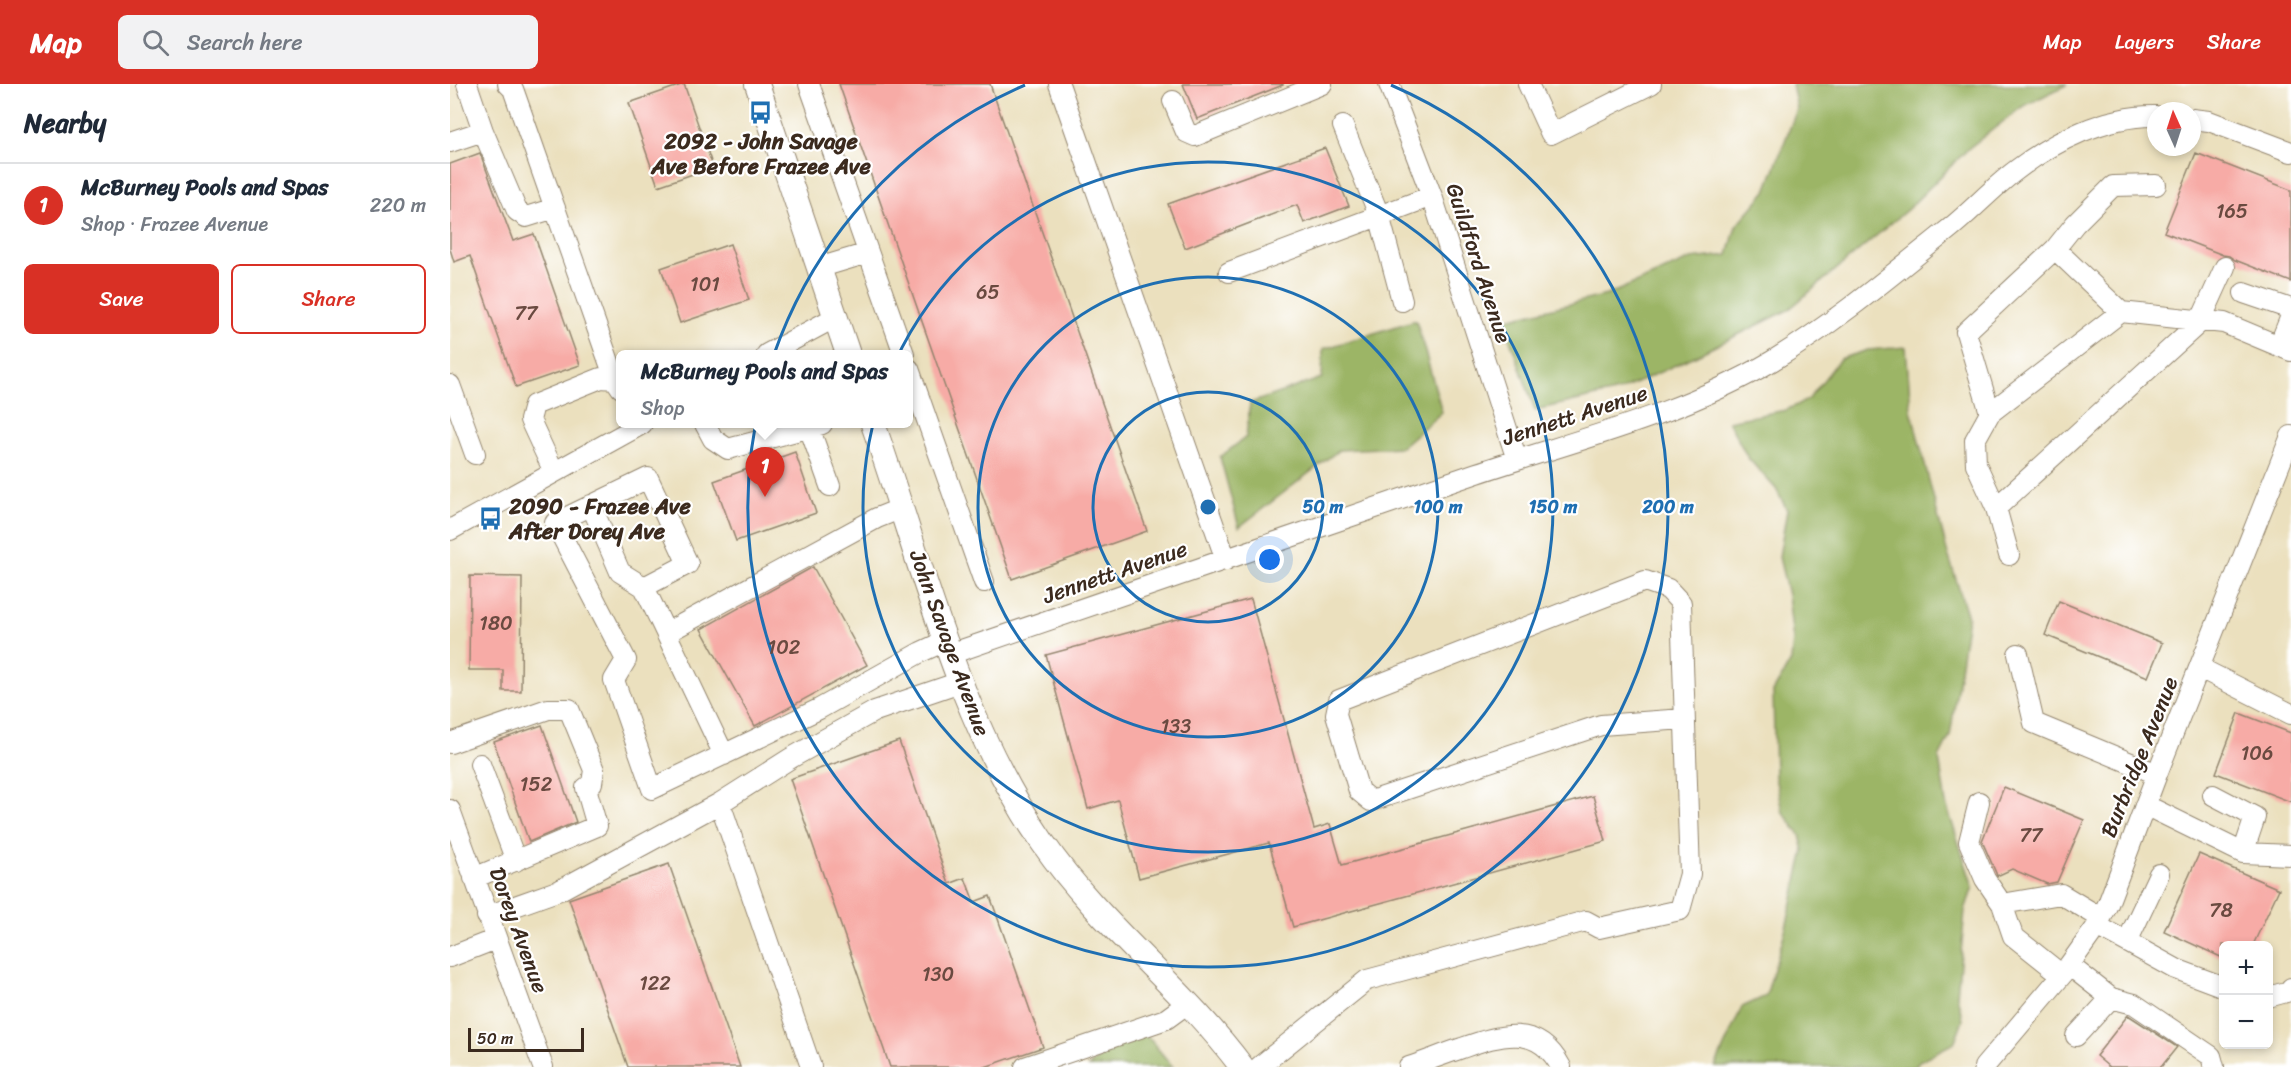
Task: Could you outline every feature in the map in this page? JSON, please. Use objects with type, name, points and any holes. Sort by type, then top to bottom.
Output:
[{"type":"main road","points":[[761,85],[834,318],[846,350]]},
{"type":"main road","name":"John Savage Avenue","points":[[875,428],[960,682],[996,764],[1043,843],[1093,907],[1188,1003],[1242,1067]]},
{"type":"street","points":[[450,88],[460,84]]},
{"type":"street","points":[[467,84],[483,131],[517,211],[526,217],[555,208]]},
{"type":"street","points":[[508,84],[513,89],[616,378]]},
{"type":"street","points":[[809,84],[903,350]]},
{"type":"street","points":[[1059,84],[1226,560]]},
{"type":"street","points":[[1173,101],[1185,132],[1195,135],[1322,84]]},
{"type":"street","name":"Guildford Avenue","points":[[1389,84],[1432,196],[1517,460]]},
{"type":"street","points":[[1528,84],[1551,135],[1651,84]]},
{"type":"street","name":"Jennett Avenue","points":[[591,505],[555,523],[626,660],[614,680],[652,789],[819,709],[921,652],[948,647],[1226,560],[1650,417],[1748,375],[1806,340],[1861,300],[1948,230],[2014,172],[2047,148],[2104,123],[2147,116]]},
{"type":"street","points":[[2201,121],[2291,152]]},
{"type":"street","points":[[1343,126],[1379,215],[1402,301]]},
{"type":"street","points":[[450,142],[483,131]]},
{"type":"street","points":[[1990,413],[1966,332],[2055,249],[2075,224],[2113,186],[2156,185]]},
{"type":"street","points":[[1229,272],[1432,196]]},
{"type":"street","points":[[2055,249],[2121,312],[2224,323],[2285,349],[2291,316]]},
{"type":"street","points":[[818,268],[868,253]]},
{"type":"street","points":[[1996,508],[2200,322],[2225,267]]},
{"type":"street","points":[[2244,292],[2291,309]]},
{"type":"street","points":[[2009,555],[1996,508],[1976,464],[1975,440],[1990,413],[2121,312]]},
{"type":"street","points":[[774,350],[834,318]]},
{"type":"street","points":[[554,472],[530,420],[534,405],[601,378],[616,383]]},
{"type":"street","points":[[913,380],[984,582]]},
{"type":"street","points":[[450,385],[475,454]]},
{"type":"street","points":[[450,530],[634,428]]},
{"type":"street","points":[[708,428],[713,439],[728,449],[804,428]]},
{"type":"street","points":[[816,428],[830,486]]},
{"type":"street","name":"Burbridge Avenue","points":[[1983,1067],[2066,970],[2099,922],[2290,441]]},
{"type":"street","points":[[644,586],[688,564],[648,478],[591,505],[620,572],[644,586],[724,755]]},
{"type":"street","points":[[666,633],[868,523],[902,508]]},
{"type":"street","points":[[1259,1067],[1367,980],[1586,921],[1599,928],[1680,910],[1690,874],[1681,603],[1668,589],[1645,581],[1340,700],[1336,714],[1359,791],[1371,801],[1601,724],[1684,719]]},
{"type":"street","points":[[2018,654],[2034,723],[2157,774]]},
{"type":"street","points":[[2200,668],[2291,714]]},
{"type":"street","points":[[488,916],[560,890],[720,803],[791,758],[874,711],[960,682]]},
{"type":"street","points":[[450,743],[548,709],[569,709],[594,770],[592,783],[586,788],[597,826],[474,878]]},
{"type":"street","points":[[480,764],[516,861]]},
{"type":"street","points":[[2213,795],[2255,817],[2243,853]]},
{"type":"street","points":[[1979,802],[1969,842],[1985,879],[2002,904],[2013,936],[2111,998],[2134,1004],[2211,1056],[2214,1067]]},
{"type":"street","points":[[720,803],[812,1067]]},
{"type":"street","points":[[2145,805],[2243,853],[2291,855]]},
{"type":"street","name":"Dorey Avenue","points":[[450,810],[543,1067]]},
{"type":"street","points":[[2127,942],[2159,874]]},
{"type":"street","points":[[2002,904],[2061,894],[2127,942],[2176,969],[2219,985]]},
{"type":"street","points":[[450,957],[496,939]]},
{"type":"street","points":[[2273,996],[2290,991],[2291,988]]},
{"type":"street","points":[[2076,1036],[2111,998]]},
{"type":"street","points":[[1025,1067],[1166,1019],[1188,1003]]},
{"type":"street","points":[[1409,1067],[1495,1036],[1518,1035],[1536,1041],[1553,1052],[1561,1067]]},
{"type":"green space","points":[[1792,84],[2068,84],[2022,107],[1969,148],[1908,209],[1788,310],[1619,391],[1535,410],[1503,320],[1607,295],[1691,259],[1728,255],[1736,226],[1766,191],[1797,109]]},
{"type":"green space","points":[[1416,320],[1442,412],[1401,447],[1339,450],[1239,527],[1220,457],[1246,437],[1250,403],[1322,378],[1323,349]]},
{"type":"green space","points":[[1906,347],[1911,410],[1947,551],[1968,617],[1950,736],[1939,758],[1946,804],[1973,887],[1965,910],[1957,996],[1963,1020],[1954,1043],[1919,1061],[1915,1067],[1715,1067],[1742,1007],[1766,996],[1786,928],[1804,851],[1800,835],[1782,811],[1775,777],[1773,692],[1791,661],[1793,640],[1788,595],[1779,557],[1787,510],[1776,489],[1748,458],[1728,421],[1786,410],[1808,400],[1840,359],[1868,350]]},
{"type":"green space","points":[[1139,1026],[1173,1067],[1088,1067]]},
{"type":"building","points":[[684,84],[713,167],[658,186],[629,103]]},
{"type":"building","points":[[839,84],[990,84],[1147,531],[1012,579]]},
{"type":"building","points":[[1183,84],[1283,84],[1283,85],[1197,119]]},
{"type":"building","points":[[1325,148],[1349,206],[1304,223],[1297,205],[1185,248],[1168,204]]},
{"type":"building","points":[[480,153],[513,241],[534,234],[580,365],[516,387],[470,256],[454,262],[450,249],[450,164]]},
{"type":"building","points":[[2201,155],[2291,190],[2291,282],[2229,256],[2164,232],[2195,156]]},
{"type":"building","points":[[730,244],[749,300],[680,323],[661,268]]},
{"type":"building","points":[[795,452],[816,513],[736,541],[714,481]]},
{"type":"building","points":[[813,567],[867,665],[755,726],[701,629]]},
{"type":"building","points":[[470,576],[522,577],[521,691],[503,691],[503,670],[469,670]]},
{"type":"building","points":[[1251,599],[1314,829],[1330,824],[1342,865],[1593,796],[1606,841],[1293,927],[1269,843],[1139,878],[1118,800],[1088,809],[1046,655]]},
{"type":"building","points":[[2059,601],[2162,643],[2148,677],[2045,635]]},
{"type":"building","points":[[2239,713],[2291,733],[2291,802],[2216,773]]},
{"type":"building","points":[[542,725],[576,822],[529,842],[494,742]]},
{"type":"building","points":[[899,741],[949,884],[965,878],[974,902],[990,896],[1043,1047],[985,1067],[890,1067],[790,779]]},
{"type":"building","points":[[2004,787],[2084,820],[2057,882],[2047,884],[2012,869],[1997,876],[1982,841]]},
{"type":"building","points":[[2199,854],[2279,889],[2255,941],[2219,941],[2219,956],[2164,931]]},
{"type":"building","points":[[669,864],[740,1067],[628,1067],[569,899]]},
{"type":"building","points":[[2128,1015],[2177,1047],[2161,1067],[2109,1067],[2096,1056]]},
{"type":"place","name":"2092 - John Savage Ave Before Frazee Ave","points":[[761,112]]},
{"type":"place","name":"McBurney Pools and Spas","points":[[765,497]]},
{"type":"place","name":"2090 - Frazee Ave After Dorey Ave","points":[[491,519]]}]
